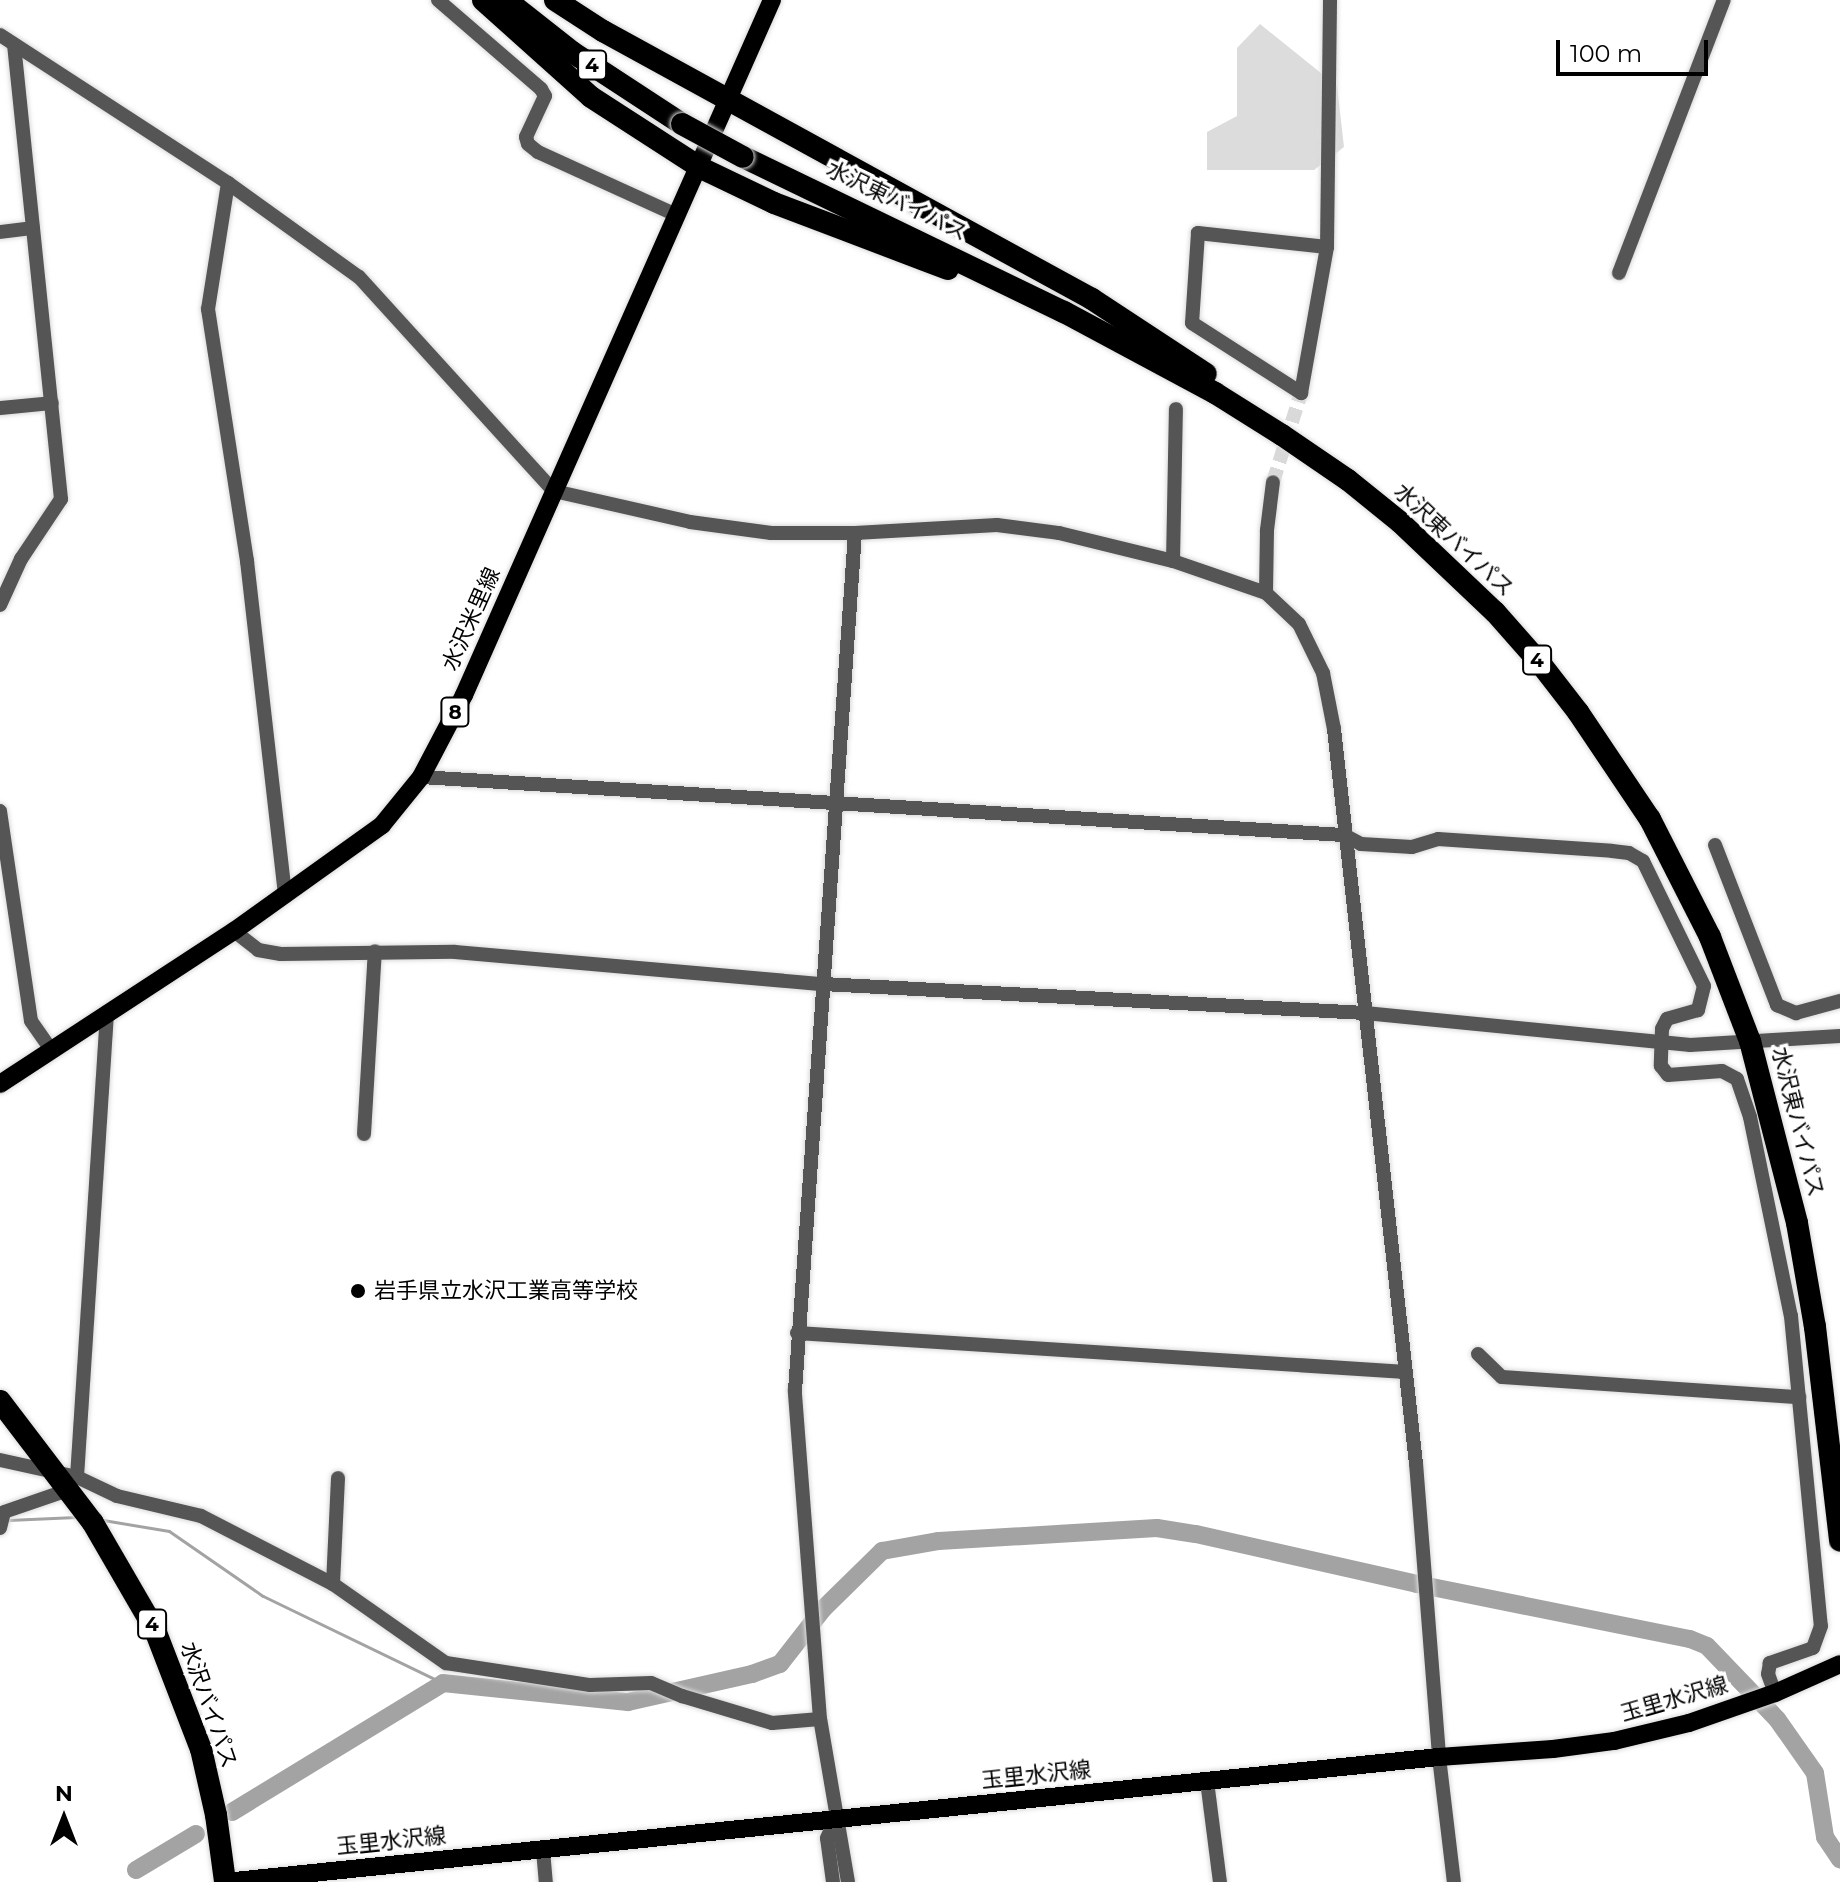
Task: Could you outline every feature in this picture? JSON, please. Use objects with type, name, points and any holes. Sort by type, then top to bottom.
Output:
[{"type":"highway","points":[[483,0],[591,97],[699,167],[774,203],[884,243],[1140,351]]},
{"type":"highway","name":"水沢東バイパス","points":[[506,0],[572,52],[682,124],[743,157],[973,266],[1215,393],[1348,480],[1400,522],[1495,612],[1578,712],[1650,819],[1682,877],[1750,1041],[1797,1223],[1815,1327],[1840,1541]]},
{"type":"highway","points":[[555,0],[603,31],[1092,299],[1239,397],[1348,480]]},
{"type":"highway","name":"水沢バイパス","points":[[0,1401],[67,1480],[132,1585],[172,1671],[201,1749],[216,1815],[224,1882]]},
{"type":"main road","name":"水沢米里線","points":[[0,1084],[234,931],[382,825],[421,777],[464,695],[772,0]]},
{"type":"main road","name":"玉里水沢線","points":[[224,1882],[1614,1741],[1735,1707],[1840,1664]]},
{"type":"street","points":[[438,0],[541,89],[545,96],[526,137],[528,144],[676,215]]},
{"type":"street","points":[[1327,247],[1198,233],[1192,323],[1301,393],[1327,247],[1330,0]]},
{"type":"street","points":[[1619,273],[1724,0]]},
{"type":"street","points":[[0,35],[228,183],[359,277],[554,491],[690,522],[771,533],[855,533],[997,525],[1059,533],[1173,561],[1266,593],[1299,624],[1323,673],[1334,729],[1406,1372],[1428,1587],[1439,1757],[1454,1882]]},
{"type":"street","points":[[0,605],[21,559],[61,499],[14,44]]},
{"type":"street","points":[[228,183],[208,309],[247,561],[285,894]]},
{"type":"street","points":[[0,232],[33,228]]},
{"type":"street","points":[[0,408],[52,403]]},
{"type":"street","points":[[1173,561],[1176,409]]},
{"type":"street","points":[[1266,593],[1267,530],[1273,482]]},
{"type":"street","points":[[848,1882],[843,1837],[835,1821],[820,1719],[796,1420],[797,1333],[855,533]]},
{"type":"street","points":[[421,777],[1344,835],[1361,844],[1412,847],[1438,839],[1612,851],[1629,853],[1643,861],[1704,986],[1698,1010],[1667,1019],[1661,1066],[1668,1075],[1722,1071],[1737,1079],[1743,1093],[1791,1316],[1821,1633],[1813,1648],[1770,1663],[1768,1674],[1775,1693]]},
{"type":"street","points":[[0,811],[31,1021],[51,1050]]},
{"type":"street","points":[[1715,845],[1777,1005],[1796,1013],[1840,1001]]},
{"type":"street","points":[[234,931],[258,950],[281,954],[455,952],[823,984],[1365,1013],[1662,1043],[1840,1036]]},
{"type":"street","points":[[364,1134],[375,951]]},
{"type":"street","points":[[67,1480],[107,1012]]},
{"type":"street","points":[[797,1333],[1406,1372]]},
{"type":"street","points":[[1478,1354],[1502,1377],[1799,1397]]},
{"type":"street","points":[[0,1460],[117,1496],[201,1516],[333,1584],[446,1663],[590,1685],[651,1683],[682,1696],[772,1723],[820,1719]]},
{"type":"street","points":[[333,1584],[338,1478]]},
{"type":"street","points":[[0,1528],[4,1512],[67,1480]]},
{"type":"street","points":[[1207,1781],[1220,1882]]},
{"type":"street","points":[[833,1882],[827,1838],[835,1821]]},
{"type":"street","points":[[543,1850],[546,1882]]},
{"type":"shaded area","points":[[1260,24],[1337,86],[1344,147],[1314,170],[1207,170],[1207,132],[1237,116],[1237,48]]},
{"type":"waterway","points":[[8,1520],[76,1517]]},
{"type":"waterway","points":[[103,1520],[169,1531],[263,1596],[443,1683]]},
{"type":"waterway","points":[[232,1812],[443,1683],[628,1702],[752,1674],[780,1664],[823,1609],[882,1551],[939,1541],[1157,1528],[1690,1639],[1707,1646],[1777,1719],[1815,1773],[1825,1837],[1840,1859]]},
{"type":"waterway","points":[[136,1870],[196,1834]]},
{"type":"tunnel","points":[[1273,482],[1301,393]]},
{"type":"place","name":"岩手県立水沢工業高等学校","points":[[358,1291]]}]
